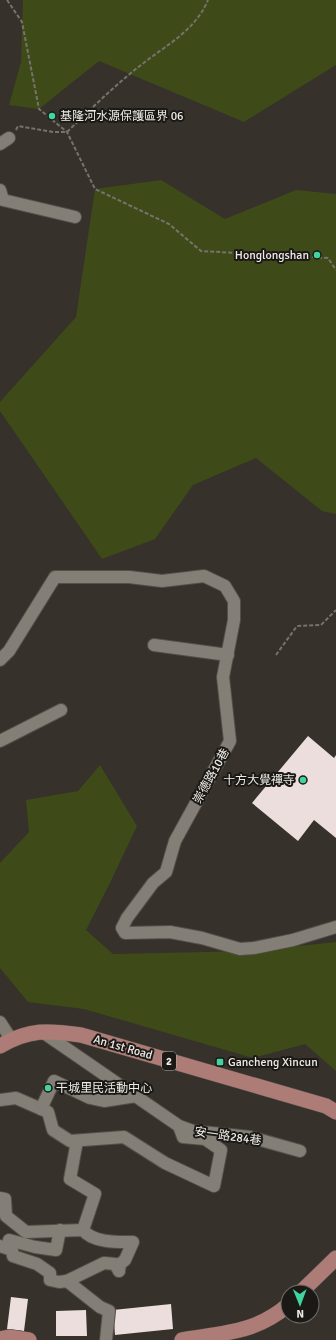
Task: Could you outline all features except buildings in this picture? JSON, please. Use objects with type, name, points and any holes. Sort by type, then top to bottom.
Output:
[{"type":"main road","name":"An 1st Road","points":[[5,1042],[30,1033],[53,1031],[81,1035],[326,1106],[336,1112]]},
{"type":"main road","points":[[310,1284],[336,1258]]},
{"type":"main road","points":[[182,1340],[241,1330],[257,1325],[280,1311]]},
{"type":"main road","points":[[0,1339],[9,1337],[29,1340]]},
{"type":"street","points":[[0,190],[3,200],[75,218]]},
{"type":"street","name":"崇德路10巷","points":[[0,660],[9,651],[55,577],[129,577],[162,581],[204,576],[224,586],[234,601],[234,620],[223,677],[230,741],[174,841],[166,872],[153,883],[126,918],[122,928],[125,933],[170,932],[202,938],[240,949],[254,948],[285,941],[336,927]]},
{"type":"street","points":[[154,645],[228,654]]},
{"type":"street","points":[[0,741],[61,710]]},
{"type":"street","points":[[0,1022],[5,1042]]},
{"type":"street","name":"安一路284巷","points":[[41,1032],[179,1126],[193,1131],[250,1136],[300,1151]]},
{"type":"street","points":[[41,1109],[54,1081],[90,1098],[104,1101],[136,1096]]},
{"type":"street","points":[[0,1100],[16,1098],[48,1112],[53,1130],[70,1141],[124,1137],[165,1163],[214,1186],[221,1150],[205,1139],[183,1137],[179,1126]]},
{"type":"street","points":[[77,1141],[70,1180],[95,1194],[83,1230]]},
{"type":"street","points":[[0,1198],[5,1199],[6,1216],[26,1232],[83,1230],[86,1234],[108,1241],[133,1242],[126,1260],[120,1264],[119,1271],[115,1264],[104,1263],[67,1281],[59,1282],[50,1280],[50,1273],[37,1264],[13,1256],[12,1250],[5,1245]]},
{"type":"street","points":[[5,1245],[13,1222]]},
{"type":"street","points":[[5,1245],[56,1250],[60,1230]]},
{"type":"street","points":[[67,1281],[100,1307],[109,1310],[106,1338]]},
{"type":"path","points":[[7,0],[22,22],[39,109],[67,132],[95,189],[169,224],[201,251],[328,258],[336,270]]},
{"type":"path","points":[[4,141],[18,126],[53,132],[67,132],[111,90],[142,64],[175,41],[203,12],[208,0]]},
{"type":"path","points":[[276,655],[297,626],[321,625],[336,610]]},
{"type":"green space","points":[[23,0],[336,0],[336,65],[244,122],[99,61],[39,109],[9,105],[21,62]]},
{"type":"green space","points":[[161,180],[225,219],[296,190],[336,194],[336,514],[322,511],[256,458],[193,485],[155,539],[102,559],[0,411],[0,402],[76,317],[95,189]]},
{"type":"green space","points":[[100,765],[137,826],[86,930],[113,954],[251,951],[336,942],[336,1071],[305,1044],[253,1058],[84,1009],[28,1002],[0,968],[0,863],[29,832],[26,800],[78,791]]},
{"type":"place","name":"基隆河水源保護區界 06","points":[[52,116]]},
{"type":"place","name":"Honglongshan","points":[[317,255]]},
{"type":"place","name":"十方大覺禪寺","points":[[303,780]]},
{"type":"place","name":"Gancheng Xincun","points":[[220,1062]]},
{"type":"place","name":"干城里民活動中心","points":[[48,1088]]}]
